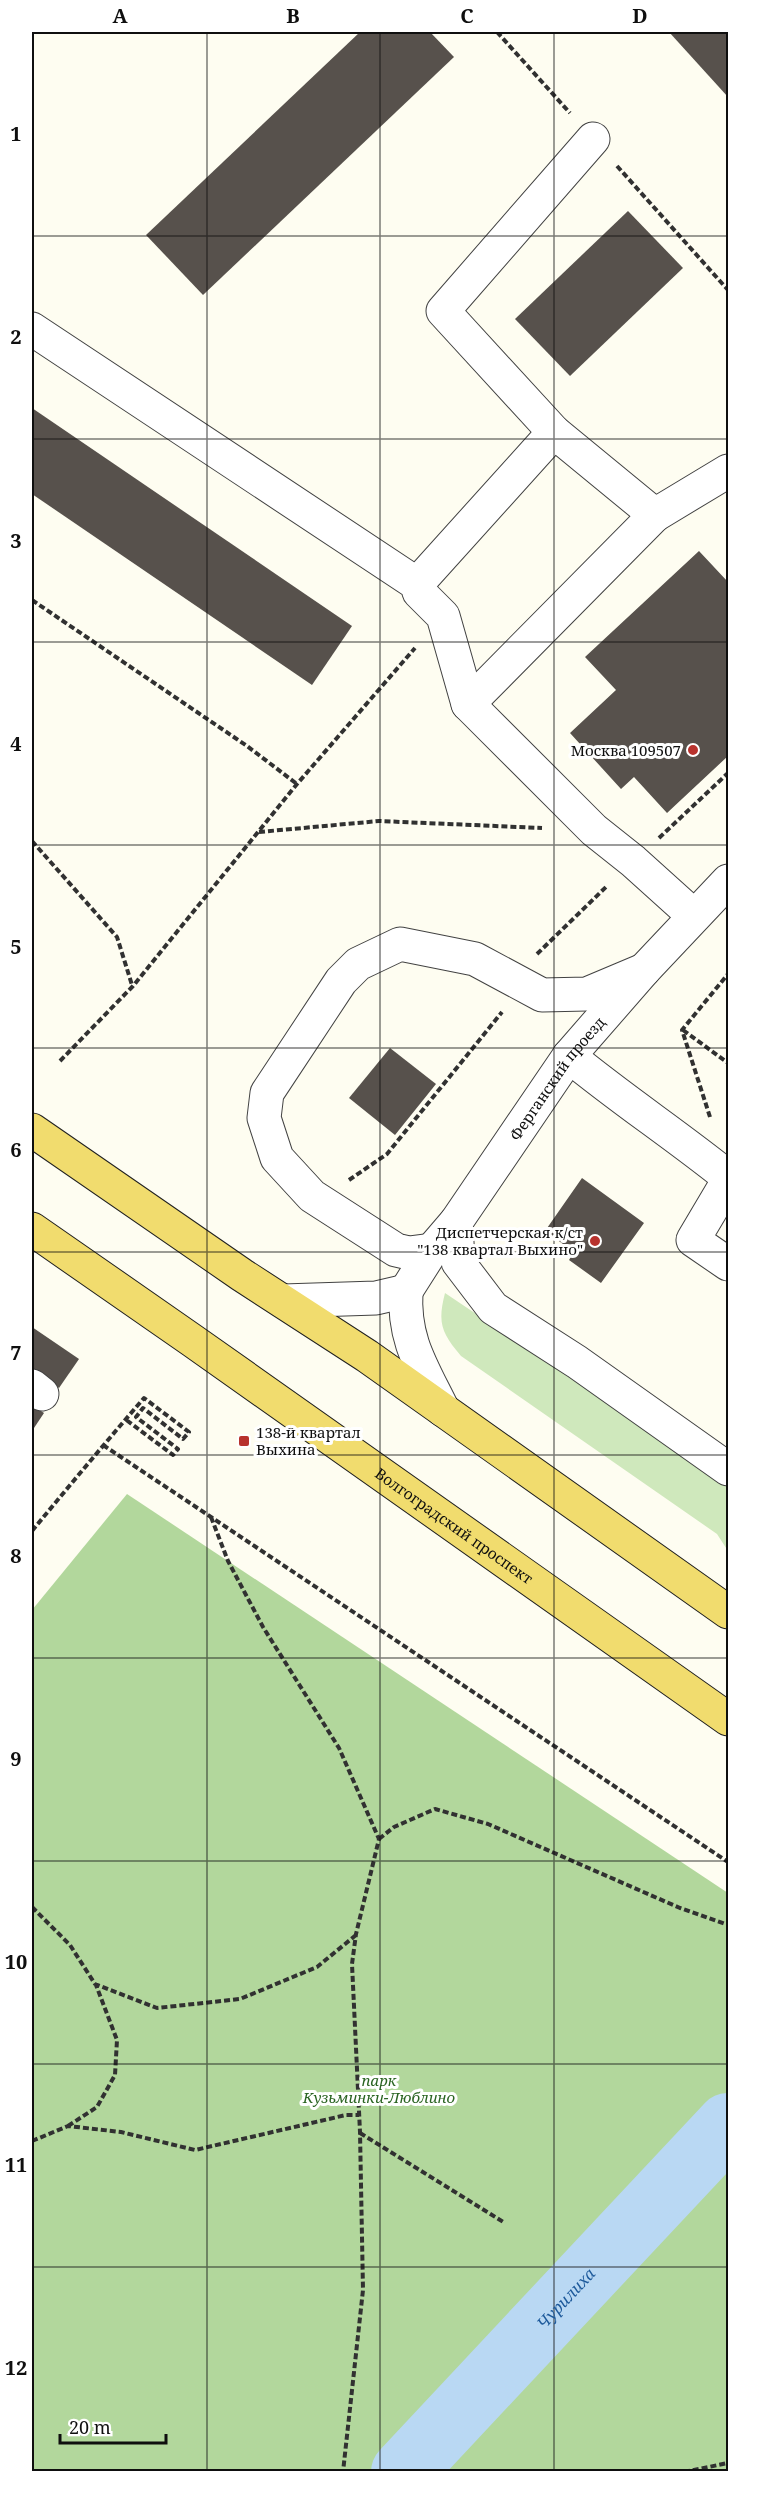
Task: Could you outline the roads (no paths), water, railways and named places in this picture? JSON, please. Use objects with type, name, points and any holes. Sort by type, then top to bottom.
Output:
[{"type":"main road","points":[[32,1130],[367,1356],[729,1612]]},
{"type":"main road","name":"Волгоградский проспект","points":[[32,1229],[729,1719]]},
{"type":"street","points":[[593,139],[443,311],[554,432],[655,515]]},
{"type":"street","points":[[32,328],[417,584],[419,592],[443,616],[468,704],[594,830],[633,861],[693,916]]},
{"type":"street","points":[[417,584],[554,432]]},
{"type":"street","points":[[468,704],[655,515],[729,471]]},
{"type":"street","name":"Ферганский проезд","points":[[406,1291],[432,1250],[456,1222],[569,1056],[693,916],[729,881]]},
{"type":"street","points":[[432,1250],[410,1253],[396,1250],[318,1201],[277,1158],[271,1141],[264,1118],[267,1094],[341,981],[358,964],[400,944],[475,958],[542,995],[587,994],[644,970]]},
{"type":"street","points":[[569,1056],[614,1093],[674,1133],[729,1179],[693,1240],[729,1264]]},
{"type":"street","points":[[456,1222],[458,1262],[494,1308],[577,1362],[729,1469]]},
{"type":"street","points":[[283,1301],[376,1299],[406,1291],[404,1316],[412,1347],[443,1410]]},
{"type":"waterway","name":"Чурилиха","points":[[403,2472],[728,2125]]},
{"type":"place","name":"Москва 109507","points":[[693,750]]},
{"type":"place","name":"Диспетчерская к/ст \"138 квартал Выхино\"","points":[[595,1241]]},
{"type":"place","name":"138-й квартал Выхина","points":[[244,1441]]},
{"type":"park label","name":"парк Кузьминки-Люблино","points":[[379,2088]]}]
